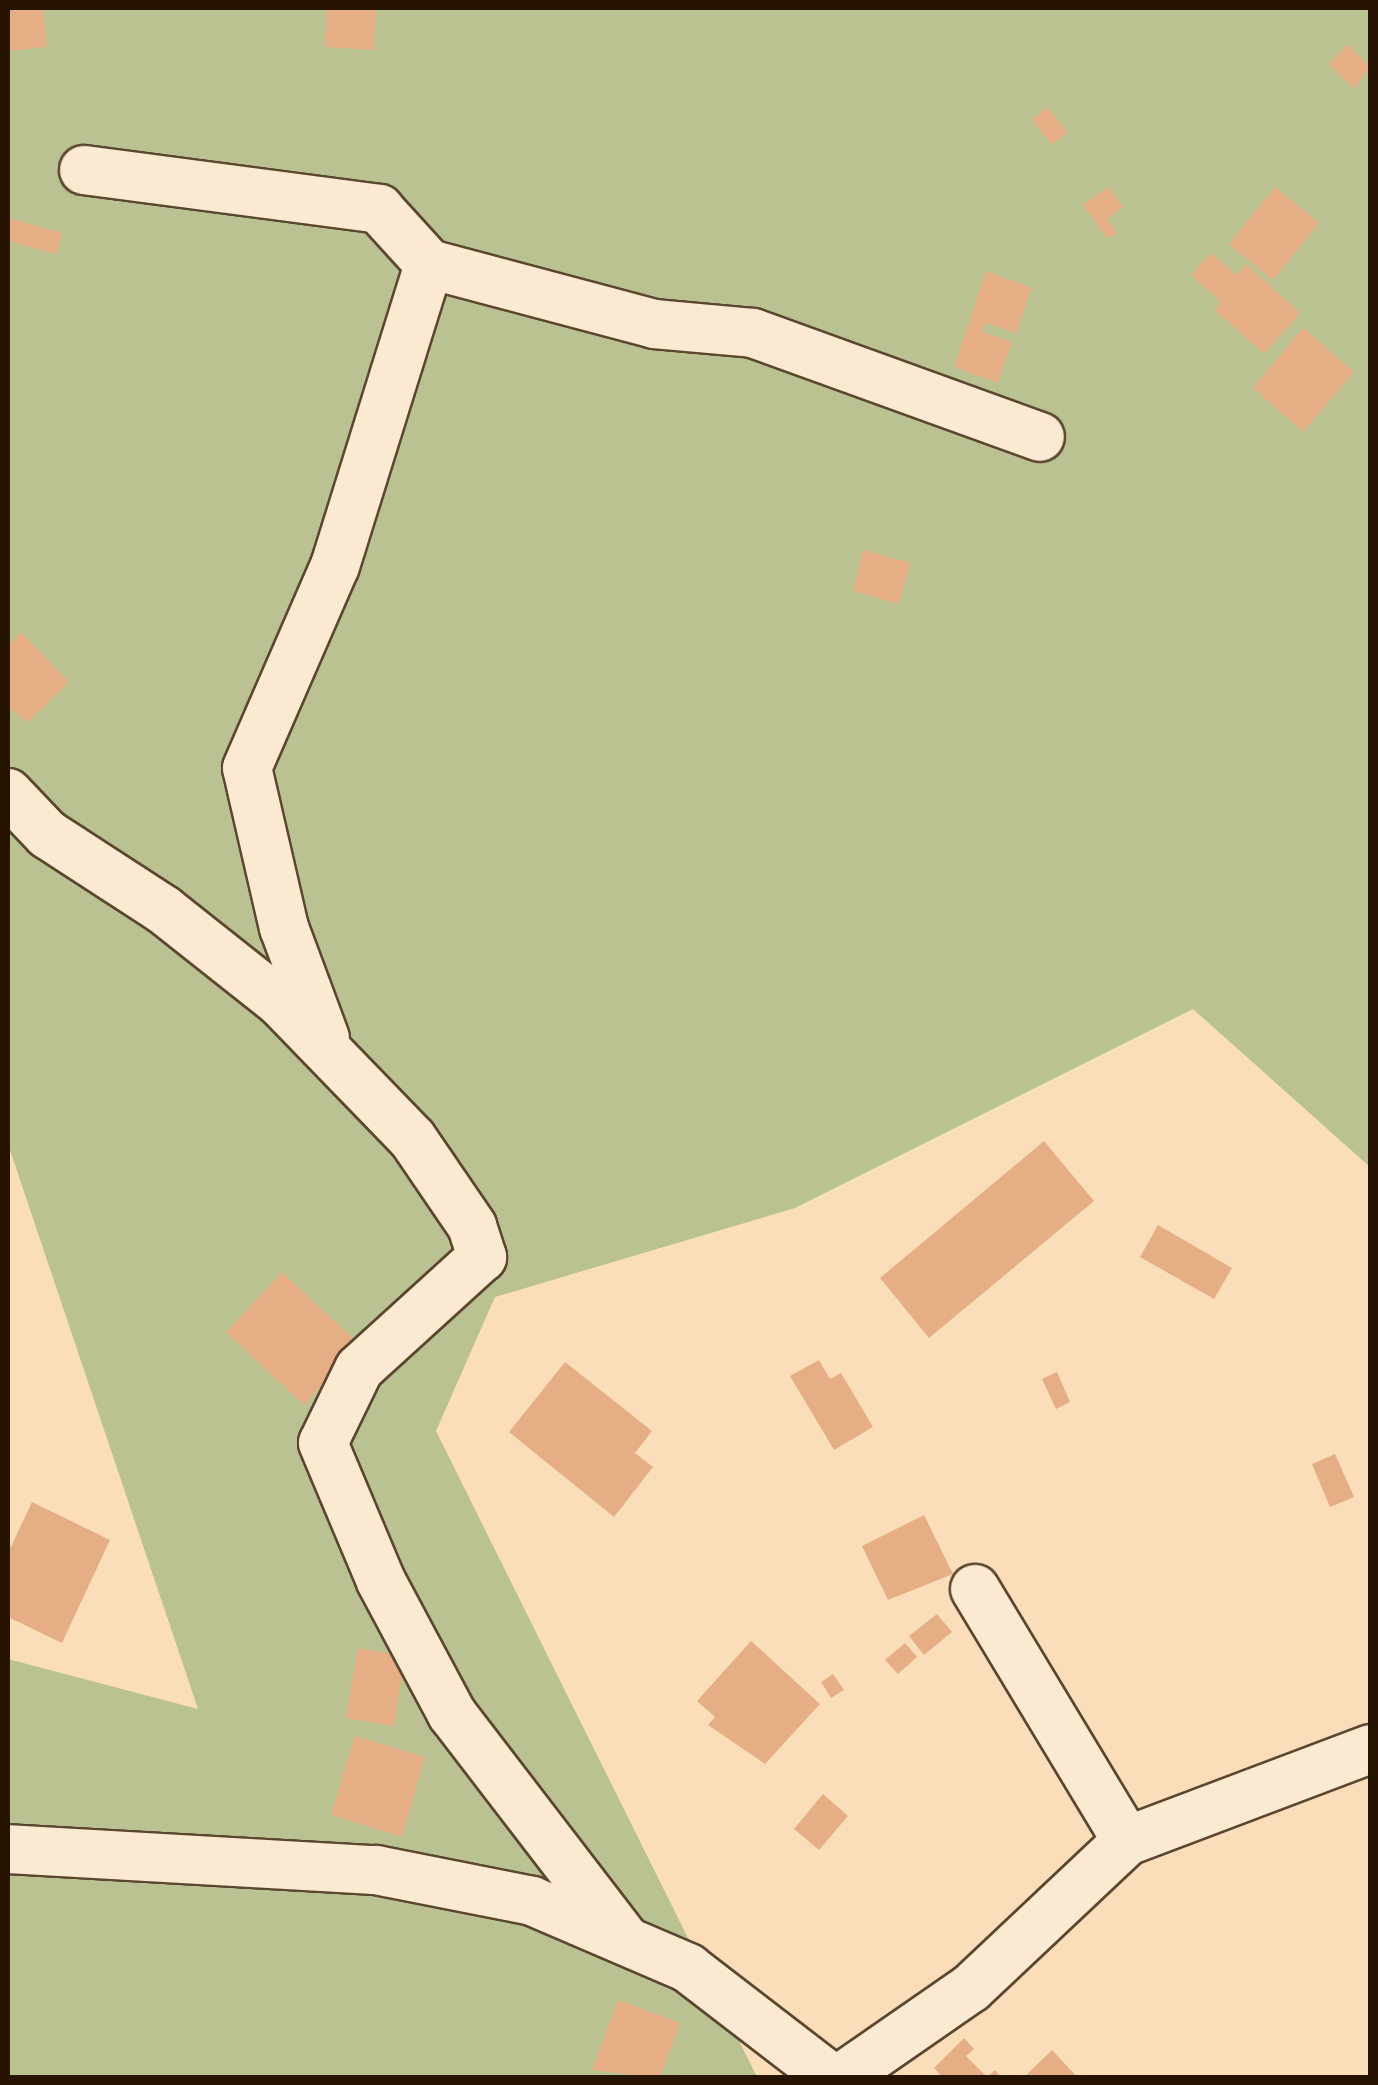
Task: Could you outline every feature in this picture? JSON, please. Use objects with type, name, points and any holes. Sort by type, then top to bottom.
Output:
[{"type":"street","points":[[84,170],[378,209],[430,264],[654,324],[753,334],[1040,437]]},
{"type":"street","points":[[332,1055],[284,928],[248,768],[335,566],[430,264]]},
{"type":"street","points":[[8,792],[47,834],[164,910],[280,1002],[412,1138],[472,1226],[482,1257],[359,1370],[323,1443],[382,1581],[452,1714],[624,1937]]},
{"type":"street","points":[[975,1589],[1127,1840]]},
{"type":"street","points":[[841,2078],[971,1988],[1127,1840],[1370,1749]]},
{"type":"street","points":[[8,1850],[461,1882],[624,1937],[688,1968],[830,2078]]},
{"type":"green space","points":[[8,8],[1370,8],[1370,1167],[1193,1009],[795,1208],[495,1297],[436,1431],[757,2077],[8,2077],[8,1659],[198,1709],[8,1144]]},
{"type":"building","points":[[8,8],[43,8],[47,47],[8,51]]},
{"type":"building","points":[[327,8],[376,8],[374,50],[325,47]]},
{"type":"building","points":[[1348,44],[1370,67],[1354,89],[1329,64]]},
{"type":"building","points":[[1047,107],[1068,132],[1052,145],[1032,120]]},
{"type":"building","points":[[1108,187],[1123,207],[1107,219],[1117,233],[1108,239],[1083,205]]},
{"type":"building","points":[[1275,187],[1319,223],[1273,280],[1229,244]]},
{"type":"building","points":[[8,218],[62,233],[57,254],[8,241]]},
{"type":"building","points":[[1211,253],[1236,275],[1246,264],[1300,313],[1264,354],[1215,310],[1221,302],[1191,275]]},
{"type":"building","points":[[986,271],[1032,288],[1016,333],[986,323],[982,332],[1012,342],[998,383],[954,367]]},
{"type":"building","points":[[1303,328],[1354,372],[1303,432],[1253,388]]},
{"type":"building","points":[[863,550],[910,563],[899,604],[853,591]]},
{"type":"building","points":[[21,632],[69,682],[28,722],[8,708],[8,646]]},
{"type":"building","points":[[1044,1141],[1094,1201],[929,1338],[880,1278]]},
{"type":"building","points":[[1158,1225],[1232,1268],[1214,1299],[1140,1257]]},
{"type":"building","points":[[282,1272],[360,1345],[304,1405],[226,1332]]},
{"type":"building","points":[[819,1360],[830,1379],[841,1373],[873,1427],[834,1450],[790,1376]]},
{"type":"building","points":[[565,1362],[652,1431],[635,1453],[653,1467],[614,1517],[509,1432]]},
{"type":"building","points":[[1057,1372],[1070,1402],[1056,1409],[1042,1379]]},
{"type":"building","points":[[1335,1454],[1354,1497],[1330,1507],[1312,1464]]},
{"type":"building","points":[[32,1502],[110,1540],[62,1643],[8,1617],[8,1553]]},
{"type":"building","points":[[924,1515],[953,1574],[888,1600],[862,1546]]},
{"type":"building","points":[[937,1614],[952,1632],[924,1655],[909,1636]]},
{"type":"building","points":[[751,1641],[820,1704],[765,1764],[708,1725],[715,1717],[697,1701]]},
{"type":"building","points":[[905,1643],[917,1657],[898,1674],[885,1660]]},
{"type":"building","points":[[358,1648],[405,1656],[394,1726],[346,1718]]},
{"type":"building","points":[[833,1674],[844,1690],[831,1698],[821,1682]]},
{"type":"building","points":[[355,1736],[425,1757],[402,1837],[331,1815]]},
{"type":"building","points":[[823,1794],[848,1816],[819,1850],[794,1829]]},
{"type":"building","points":[[618,2000],[680,2023],[660,2078],[592,2070]]},
{"type":"building","points":[[964,2038],[974,2049],[966,2056],[987,2077],[995,2070],[1002,2078],[943,2078],[934,2068]]},
{"type":"building","points":[[1052,2050],[1078,2078],[1023,2078]]}]
